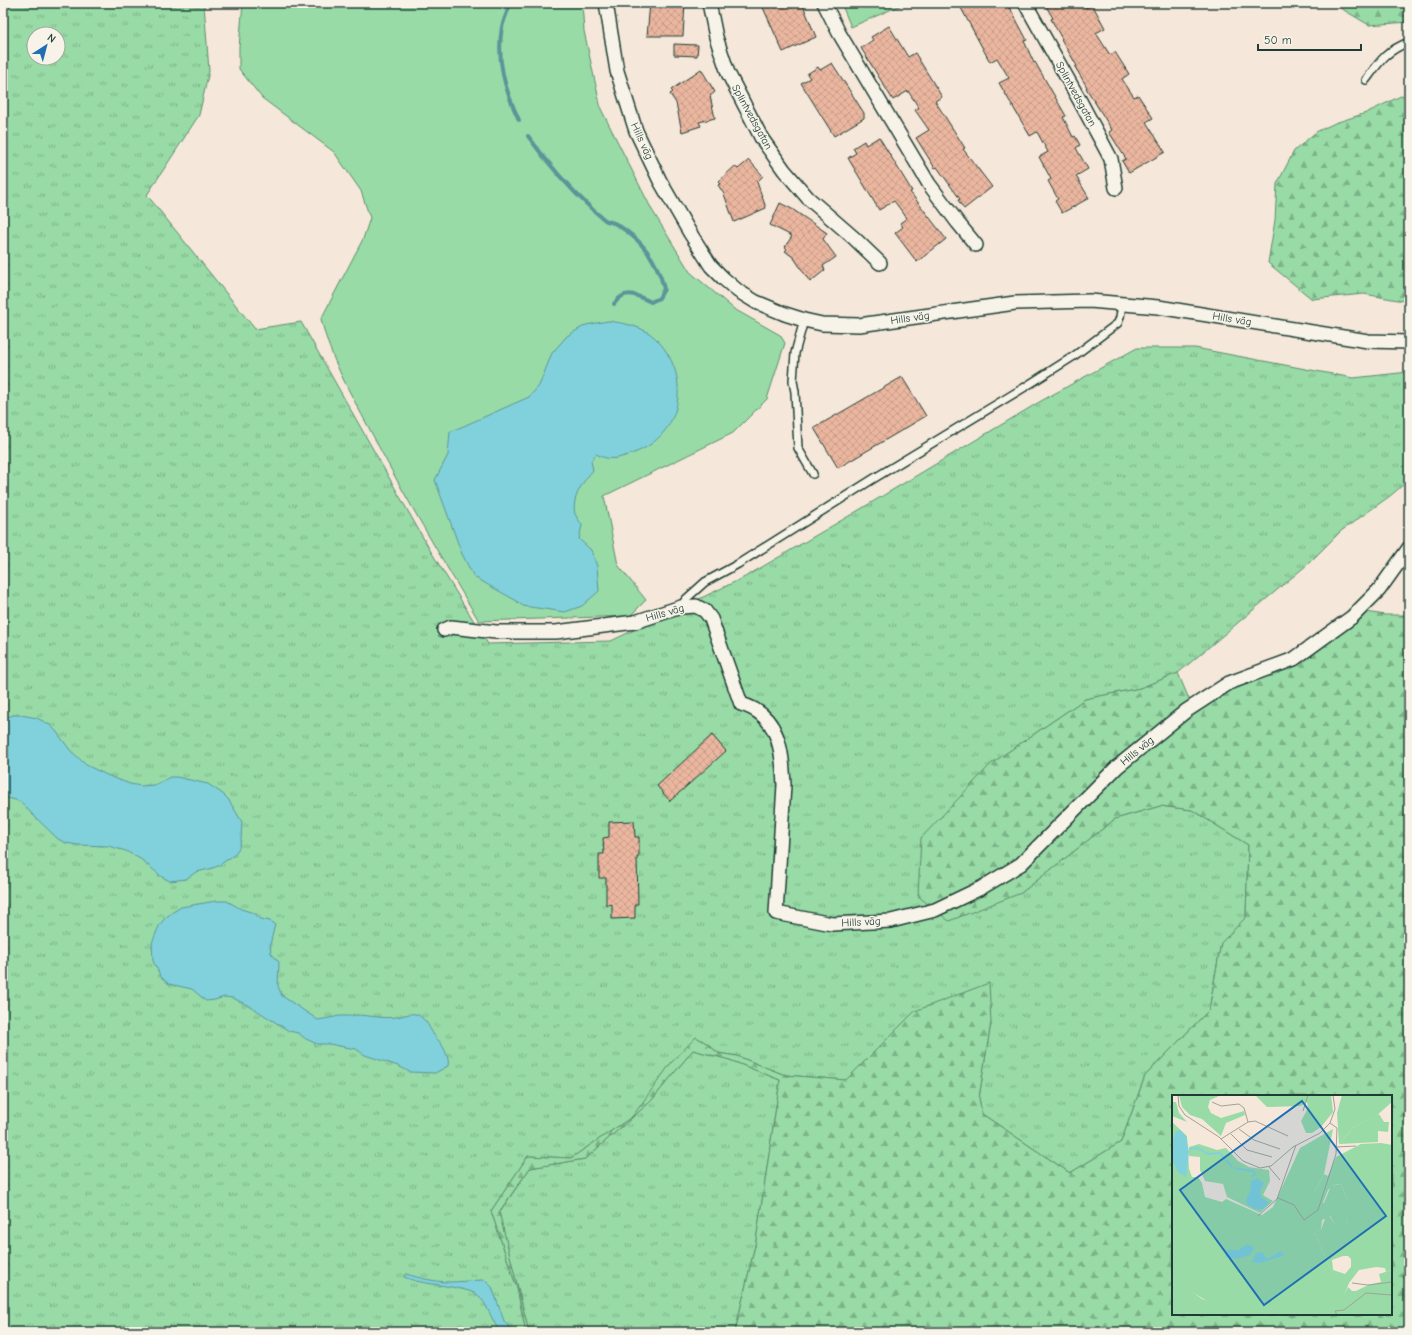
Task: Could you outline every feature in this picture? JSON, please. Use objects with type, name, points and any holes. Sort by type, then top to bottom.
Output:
[{"type":"street","name":"Hills väg","points":[[606,3],[617,71],[636,131],[660,181],[690,234],[712,266],[738,291],[756,302],[804,320],[822,324],[859,325],[1015,303],[1090,301],[1158,307],[1368,341],[1409,342]]},
{"type":"street","name":"Splintvedsgatan","points":[[709,3],[716,37],[728,73],[762,139],[784,170],[808,198],[880,263]]},
{"type":"street","points":[[824,3],[838,33],[929,184],[958,223],[976,244]]},
{"type":"street","name":"Splintvedsgatan","points":[[1025,3],[1080,101],[1110,159],[1116,188]]},
{"type":"street","name":"Hills väg","points":[[444,630],[451,627],[496,632],[556,632],[635,622],[681,607],[696,606],[705,611],[711,619],[741,704],[749,706],[768,720],[779,745],[784,786],[776,913],[832,924],[891,921],[936,910],[981,888],[1021,864],[1117,767],[1186,711],[1229,683],[1294,659],[1352,617],[1379,590],[1409,548]]},
{"type":"lane","points":[[1366,80],[1392,49],[1409,42]]},
{"type":"lane","points":[[681,607],[686,599],[705,582],[738,564],[866,483],[1074,356],[1118,323],[1122,304]]},
{"type":"lane","points":[[804,320],[795,354],[793,381],[798,448],[813,474]]},
{"type":"green space","points":[[3,3],[204,4],[209,71],[199,115],[147,195],[255,329],[301,322],[430,550],[488,644],[611,641],[745,577],[1041,401],[1137,348],[1195,348],[1353,378],[1409,372],[1409,480],[1390,496],[1341,531],[1308,564],[1178,673],[1140,688],[1085,699],[992,763],[1021,893],[1115,819],[1160,806],[1192,810],[1248,845],[1246,918],[1221,943],[1209,1010],[1145,1076],[1121,1142],[1070,1173],[982,1114],[979,1098],[991,1022],[915,1011],[846,1080],[785,1075],[737,1056],[718,1053],[708,1044],[696,1037],[632,1117],[571,1158],[528,1156],[491,1211],[517,1288],[526,1332],[3,1332]]},
{"type":"green space","points":[[243,3],[582,3],[584,31],[601,109],[652,210],[690,272],[734,309],[780,335],[785,343],[767,399],[733,433],[604,496],[618,565],[646,600],[630,616],[479,621],[422,525],[355,402],[335,361],[321,319],[363,239],[370,218],[361,191],[334,152],[262,98],[239,69],[239,47]]},
{"type":"green space","points":[[841,3],[906,3],[851,27]]},
{"type":"green space","points":[[1332,3],[1409,3],[1409,22],[1369,25]]},
{"type":"green space","points":[[1409,92],[1409,302],[1364,294],[1312,299],[1268,263],[1275,220],[1277,184],[1294,151],[1316,132],[1335,123],[1366,113]]},
{"type":"green space","points":[[1366,612],[1385,615],[1409,615],[1409,1332],[735,1332],[756,1241],[780,1080],[730,1060],[693,1050],[651,1101],[585,1159],[530,1168],[499,1212],[529,1332],[526,1332],[517,1288],[491,1211],[528,1156],[571,1158],[632,1117],[671,1063],[696,1037],[708,1044],[718,1053],[737,1056],[785,1075],[846,1080],[915,1011],[989,983],[991,1022],[979,1098],[982,1114],[1070,1173],[1121,1142],[1145,1076],[1209,1010],[1221,943],[1246,917],[1248,845],[1192,810],[1160,806],[1115,819],[1021,893],[949,921],[918,896],[921,838],[992,763],[1085,699],[1140,688],[1178,673],[1194,711],[1235,686],[1305,658]]},
{"type":"green space","points":[[693,1050],[730,1060],[780,1080],[756,1241],[735,1332],[529,1332],[499,1213],[530,1168],[585,1159],[651,1101]]},
{"type":"water","points":[[608,321],[629,325],[644,330],[655,338],[664,348],[676,373],[678,388],[677,402],[673,416],[667,428],[657,439],[645,448],[617,458],[605,458],[596,454],[591,461],[593,470],[585,480],[576,496],[574,508],[575,514],[582,525],[579,539],[591,550],[597,566],[599,591],[582,606],[565,612],[523,606],[474,577],[462,554],[435,480],[448,455],[450,432],[529,397],[539,386],[552,353],[567,336],[586,325]]},
{"type":"water","points":[[13,715],[37,718],[50,725],[70,750],[86,765],[130,784],[141,786],[155,785],[170,777],[177,777],[208,784],[228,799],[242,822],[239,848],[234,855],[218,866],[196,872],[186,879],[170,881],[162,877],[142,860],[126,851],[108,846],[66,843],[58,839],[22,803],[3,797],[3,719]]},
{"type":"water","points":[[216,901],[227,901],[241,909],[254,913],[261,919],[275,924],[270,945],[271,953],[279,962],[278,986],[282,996],[318,1020],[355,1015],[386,1018],[411,1014],[420,1016],[426,1021],[434,1035],[443,1046],[447,1057],[448,1066],[435,1073],[410,1072],[398,1066],[365,1055],[356,1049],[329,1044],[317,1044],[298,1033],[289,1031],[253,1008],[233,998],[224,997],[206,1001],[192,989],[169,984],[161,977],[153,961],[152,943],[159,926],[165,918],[181,907]]},
{"type":"water","points":[[406,1274],[428,1280],[444,1282],[485,1280],[492,1287],[504,1321],[513,1332],[500,1332],[483,1301],[476,1294],[453,1287],[414,1281],[404,1277]]},
{"type":"building","points":[[650,3],[685,3],[683,36],[647,36]]},
{"type":"building","points":[[761,3],[802,3],[816,37],[783,52]]},
{"type":"building","points":[[969,3],[1002,3],[1006,10],[1010,8],[1027,40],[1024,41],[1034,63],[1035,62],[1066,116],[1063,117],[1073,137],[1075,136],[1080,145],[1076,148],[1088,169],[1076,176],[1089,198],[1062,213],[1055,201],[1058,199],[1048,181],[1051,179],[1039,157],[1048,152],[1037,132],[1030,136],[999,83],[1009,78],[997,58],[990,62],[961,8]]},
{"type":"building","points":[[1044,3],[1083,3],[1086,8],[1092,4],[1105,28],[1096,33],[1110,55],[1115,52],[1129,74],[1122,79],[1134,97],[1138,95],[1153,118],[1146,122],[1165,152],[1129,173],[1122,161],[1126,159],[1109,132],[1112,130],[1086,88],[1087,87],[1075,67],[1077,66],[1061,39],[1051,19],[1053,18]]},
{"type":"building","points":[[889,26],[908,57],[915,53],[942,97],[935,101],[965,148],[963,149],[992,187],[964,209],[958,200],[960,199],[937,167],[935,168],[916,138],[929,130],[915,110],[919,108],[908,91],[893,100],[861,48],[873,40],[871,37]]},
{"type":"building","points":[[674,44],[698,45],[697,56],[674,55]]},
{"type":"building","points":[[832,63],[864,113],[864,118],[834,136],[801,83],[810,78],[807,74],[818,67],[820,70]]},
{"type":"building","points":[[701,69],[715,92],[710,96],[715,118],[699,122],[701,126],[682,132],[676,103],[670,94],[673,92],[671,90]]},
{"type":"building","points":[[879,137],[912,191],[910,192],[946,239],[917,262],[895,233],[903,227],[900,223],[907,218],[894,201],[879,210],[848,158],[856,153],[853,148],[864,141],[866,145]]},
{"type":"building","points":[[749,160],[763,176],[757,182],[766,208],[734,222],[718,182],[735,166],[738,169]]},
{"type":"building","points":[[780,203],[792,209],[827,233],[823,239],[836,257],[823,266],[825,270],[810,282],[794,258],[785,251],[787,249],[785,247],[792,236],[770,225]]},
{"type":"building","points":[[902,377],[926,416],[838,468],[814,428]]},
{"type":"building","points":[[712,735],[726,751],[670,801],[657,786]]},
{"type":"building","points":[[634,821],[635,837],[639,837],[639,857],[637,857],[638,904],[635,904],[635,918],[612,919],[612,904],[606,905],[606,878],[599,878],[599,854],[604,854],[603,838],[609,837],[609,822]]},
{"type":"waterway","points":[[510,3],[502,27],[500,51],[506,86],[519,120]]},
{"type":"waterway","points":[[528,136],[551,166],[575,193],[605,220],[616,224],[625,230],[641,244],[653,260],[664,289],[659,298],[651,302],[636,295],[627,294],[618,299],[614,304]]}]
